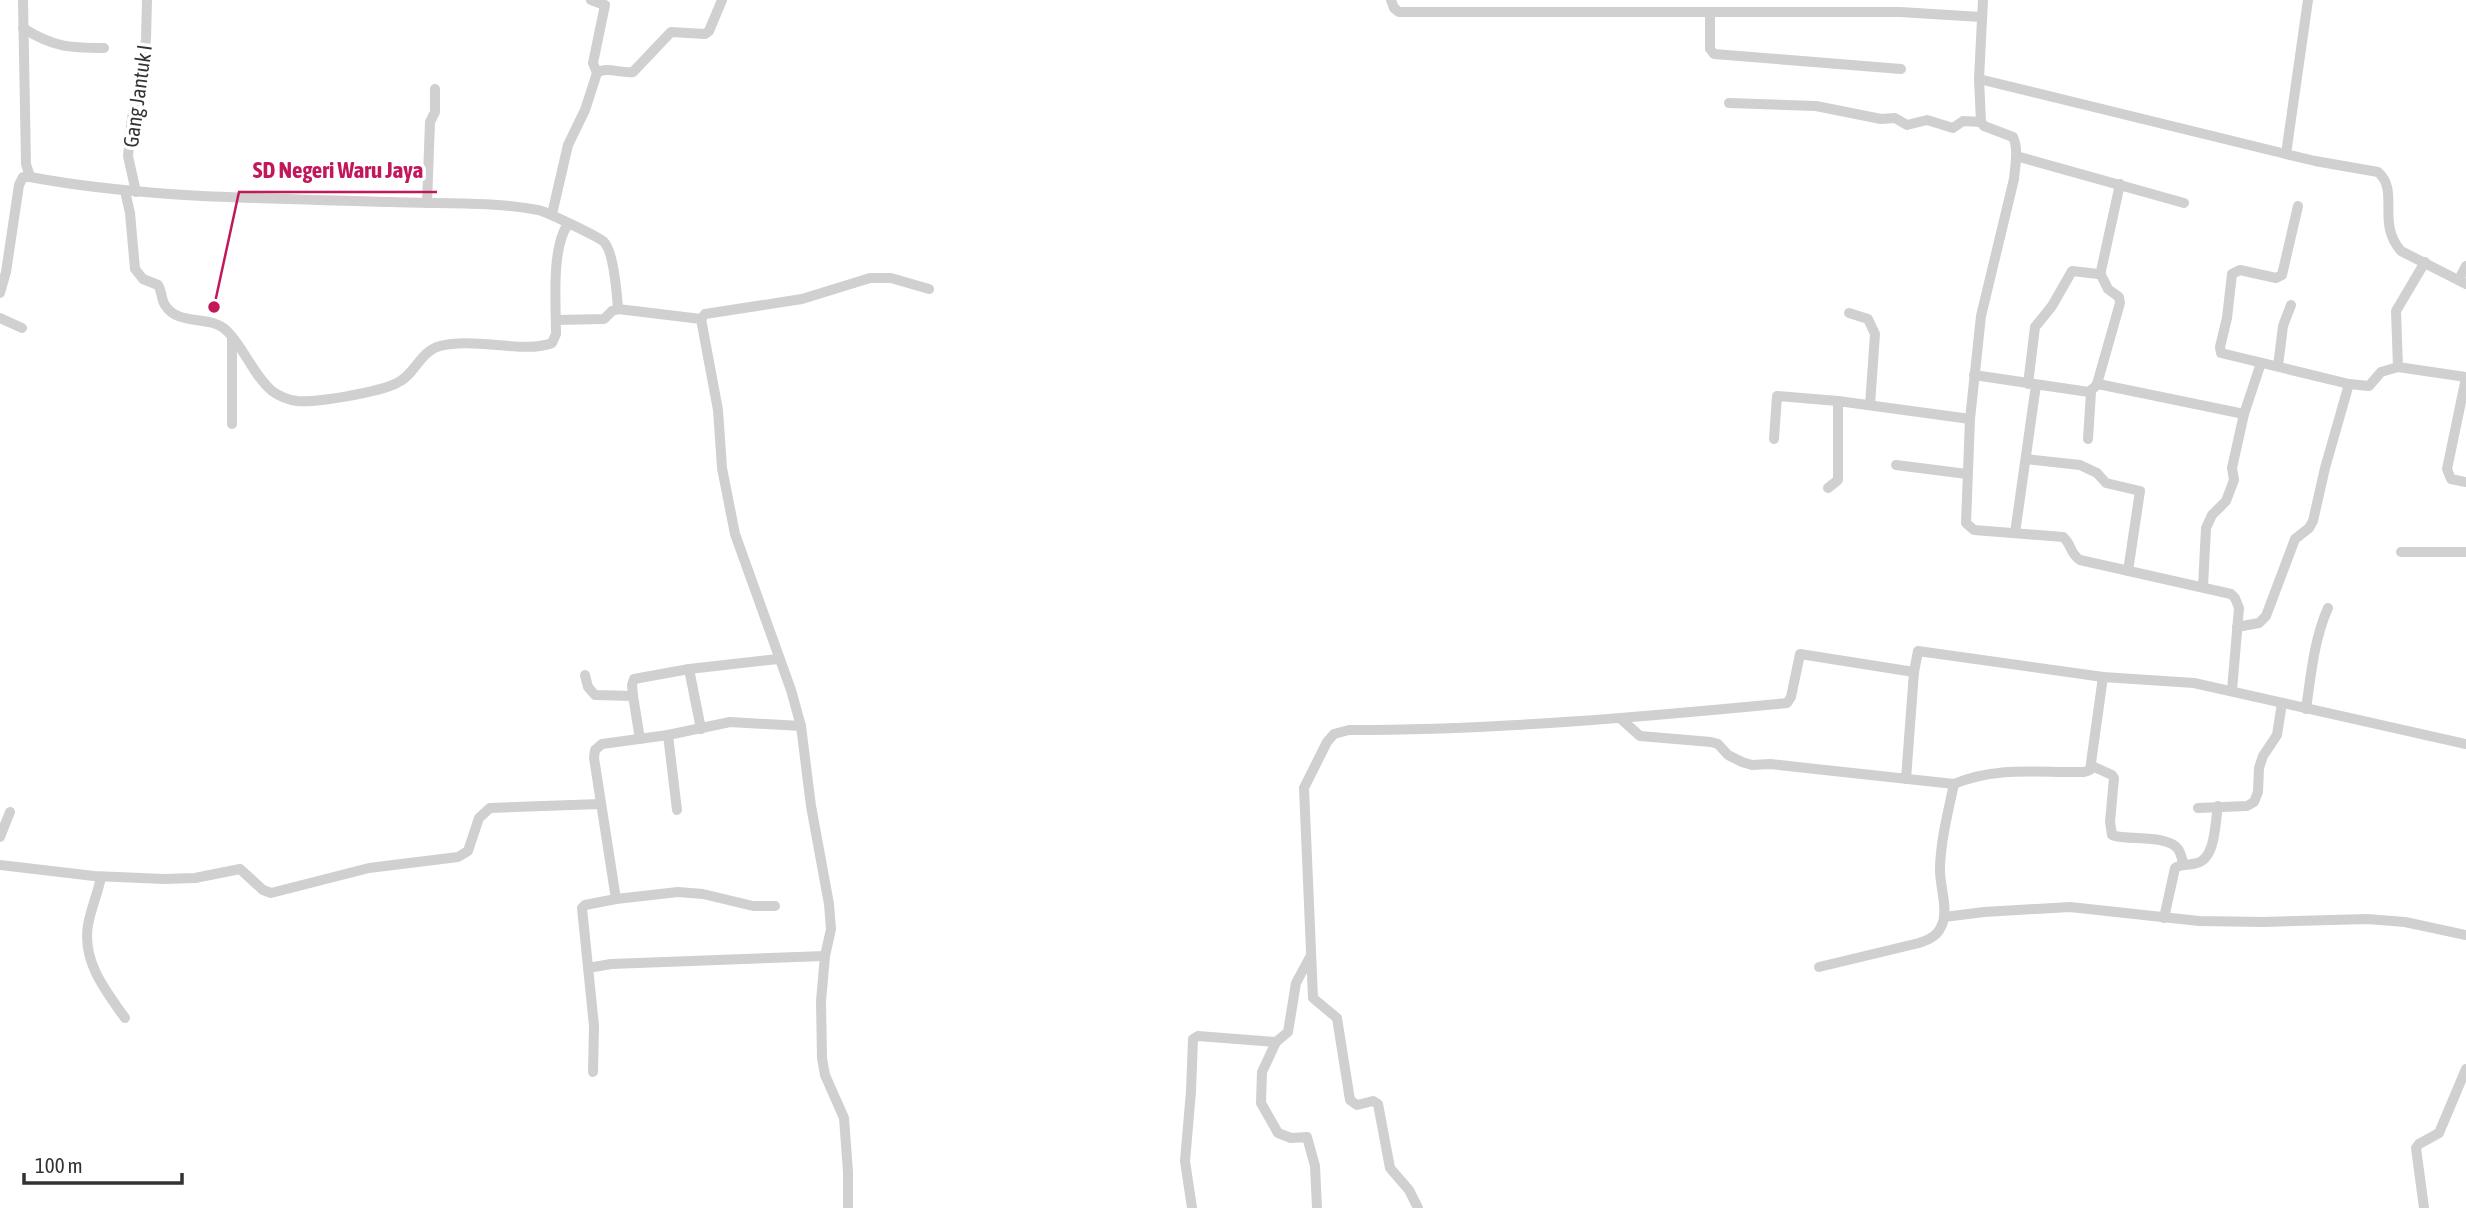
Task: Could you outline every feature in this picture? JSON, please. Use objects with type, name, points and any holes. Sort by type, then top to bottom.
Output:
[{"type":"street","points":[[23,0],[26,164],[30,177]]},
{"type":"street","name":"Gang Jantuk I","points":[[147,0],[146,39],[128,156],[135,269],[138,275],[158,285],[163,301],[171,312],[177,316],[220,325],[232,337]]},
{"type":"street","points":[[552,214],[568,145],[585,110],[597,73],[593,63],[605,5],[591,0]]},
{"type":"street","points":[[597,73],[604,69],[622,73],[634,72],[671,32],[705,34],[709,31],[722,0]]},
{"type":"street","points":[[1391,0],[1399,12],[1900,12],[1981,17]]},
{"type":"street","points":[[1523,0],[1523,13]]},
{"type":"street","points":[[1613,0],[1613,13]]},
{"type":"street","points":[[1983,0],[1979,79],[1981,122],[1984,126],[2013,137],[2016,141],[2016,156],[2014,179],[1983,308],[1970,419],[1966,523],[1974,530],[2063,537],[2071,552],[2080,560],[2231,594],[2239,608],[2232,690]]},
{"type":"street","points":[[2286,154],[2308,0]]},
{"type":"street","points":[[1710,13],[1710,49],[1714,54],[1901,69]]},
{"type":"street","points":[[23,28],[57,46],[104,48]]},
{"type":"street","points":[[1979,79],[2286,154],[2378,172],[2385,177],[2388,187],[2389,231],[2393,242],[2401,251],[2463,281],[2466,266]]},
{"type":"street","points":[[427,203],[430,122],[435,112],[435,89]]},
{"type":"street","points":[[1729,103],[1816,106],[1881,119],[1895,118],[1908,125],[1927,120],[1953,128],[1964,121],[1981,122]]},
{"type":"street","points":[[2016,156],[2184,203]]},
{"type":"street","points":[[0,293],[6,272],[19,185],[23,177],[30,177],[131,191],[510,207],[552,214],[598,237],[608,247],[618,309]]},
{"type":"street","points":[[2088,439],[2094,388],[2120,303],[2119,297],[2108,289],[2100,273],[2120,184]]},
{"type":"street","points":[[2298,206],[2282,275],[2276,278],[2240,270],[2232,274],[2221,353],[2349,384],[2369,386],[2381,372],[2398,368],[2466,378],[2447,469],[2451,479],[2466,482]]},
{"type":"street","points":[[232,337],[262,380],[273,391],[297,401],[376,392],[407,377],[429,350],[443,345],[476,342],[548,345],[554,340],[557,270],[562,233],[568,224]]},
{"type":"street","points":[[2398,368],[2396,311],[2425,262]]},
{"type":"street","points":[[2015,533],[2026,459],[2035,327],[2052,306],[2073,271],[2100,273]]},
{"type":"street","points":[[848,1208],[844,1118],[825,1075],[822,1058],[821,1012],[825,956],[831,929],[829,904],[816,842],[801,726],[735,534],[722,468],[718,410],[701,319],[705,314],[773,305],[814,296],[870,278],[891,278],[929,289]]},
{"type":"street","points":[[2278,366],[2283,326],[2291,305]]},
{"type":"street","points":[[556,320],[604,318],[618,309],[701,319]]},
{"type":"street","points":[[1849,313],[1868,319],[1875,334],[1870,405]]},
{"type":"street","points":[[0,318],[22,328]]},
{"type":"street","points":[[232,337],[232,424]]},
{"type":"street","points":[[2203,587],[2206,528],[2212,515],[2226,502],[2234,480],[2232,468],[2244,414],[2262,363]]},
{"type":"street","points":[[1974,375],[2032,384],[2094,388],[2244,414]]},
{"type":"street","points":[[2237,627],[2259,623],[2266,615],[2295,539],[2309,528],[2313,521],[2349,384]]},
{"type":"street","points":[[1774,439],[1777,396],[1838,401],[1970,419]]},
{"type":"street","points":[[1828,488],[1838,480],[1838,401]]},
{"type":"street","points":[[2026,459],[2080,465],[2097,473],[2106,482],[2140,491],[2128,571]]},
{"type":"street","points":[[1896,465],[1967,474]]},
{"type":"street","points":[[2401,552],[2466,552]]},
{"type":"street","points":[[2306,709],[2315,648],[2321,622],[2328,608]]},
{"type":"street","points":[[1906,779],[1914,672],[1918,652],[2103,677],[2194,683],[2466,744]]},
{"type":"street","points":[[1418,1208],[1409,1190],[1390,1168],[1378,1104],[1373,1101],[1357,1105],[1350,1100],[1337,1018],[1313,999],[1304,788],[1320,753],[1334,734],[1349,730],[1440,729],[1621,719],[1787,704],[1791,697],[1800,654],[1914,672]]},
{"type":"street","points":[[640,739],[633,696],[634,679],[689,668],[778,659]]},
{"type":"street","points":[[689,668],[701,729]]},
{"type":"street","points":[[586,675],[594,695],[633,696]]},
{"type":"street","points":[[1621,719],[1640,736],[1711,742],[1718,744],[1728,755],[1752,765],[1770,764],[1954,785],[1974,776],[1993,772],[2090,770],[2103,677]]},
{"type":"street","points":[[2198,808],[2247,806],[2254,802],[2258,792],[2259,768],[2263,756],[2277,735],[2282,703]]},
{"type":"street","points":[[616,899],[600,804],[595,750],[602,744],[668,736],[740,721],[801,726]]},
{"type":"street","points":[[668,736],[677,810]]},
{"type":"street","points":[[2092,766],[2114,778],[2110,822],[2112,835],[2172,844],[2178,848],[2184,865]]},
{"type":"street","points":[[1819,967],[1934,937],[1944,917],[1941,850],[1954,785]]},
{"type":"street","points":[[0,865],[101,877],[164,879],[195,878],[240,869],[263,890],[271,893],[369,868],[457,857],[468,850],[479,818],[490,808],[600,804]]},
{"type":"street","points":[[2164,918],[2173,871],[2177,866],[2202,861],[2209,853],[2218,806]]},
{"type":"street","points":[[0,837],[10,812]]},
{"type":"street","points":[[101,877],[88,922],[86,949],[97,974],[125,1018]]},
{"type":"street","points":[[593,1072],[594,1026],[582,908],[585,905],[678,892],[702,894],[753,906],[775,906]]},
{"type":"street","points":[[1944,917],[2070,907],[2164,918],[2263,922],[2367,919],[2405,922],[2466,935]]},
{"type":"street","points":[[1311,955],[1296,983],[1288,1032],[1276,1042],[1262,1072],[1261,1103],[1278,1133],[1291,1138],[1307,1137],[1315,1166],[1317,1208]]},
{"type":"street","points":[[588,968],[611,964],[825,956]]},
{"type":"street","points":[[1192,1208],[1185,1161],[1193,1039],[1198,1036],[1276,1042]]},
{"type":"street","points":[[2424,1208],[2416,1148],[2418,1144],[2438,1133],[2445,1123],[2466,1069]]},
{"type":"place","name":"SD Negeri Waru Jaya","points":[[214,307]]}]
